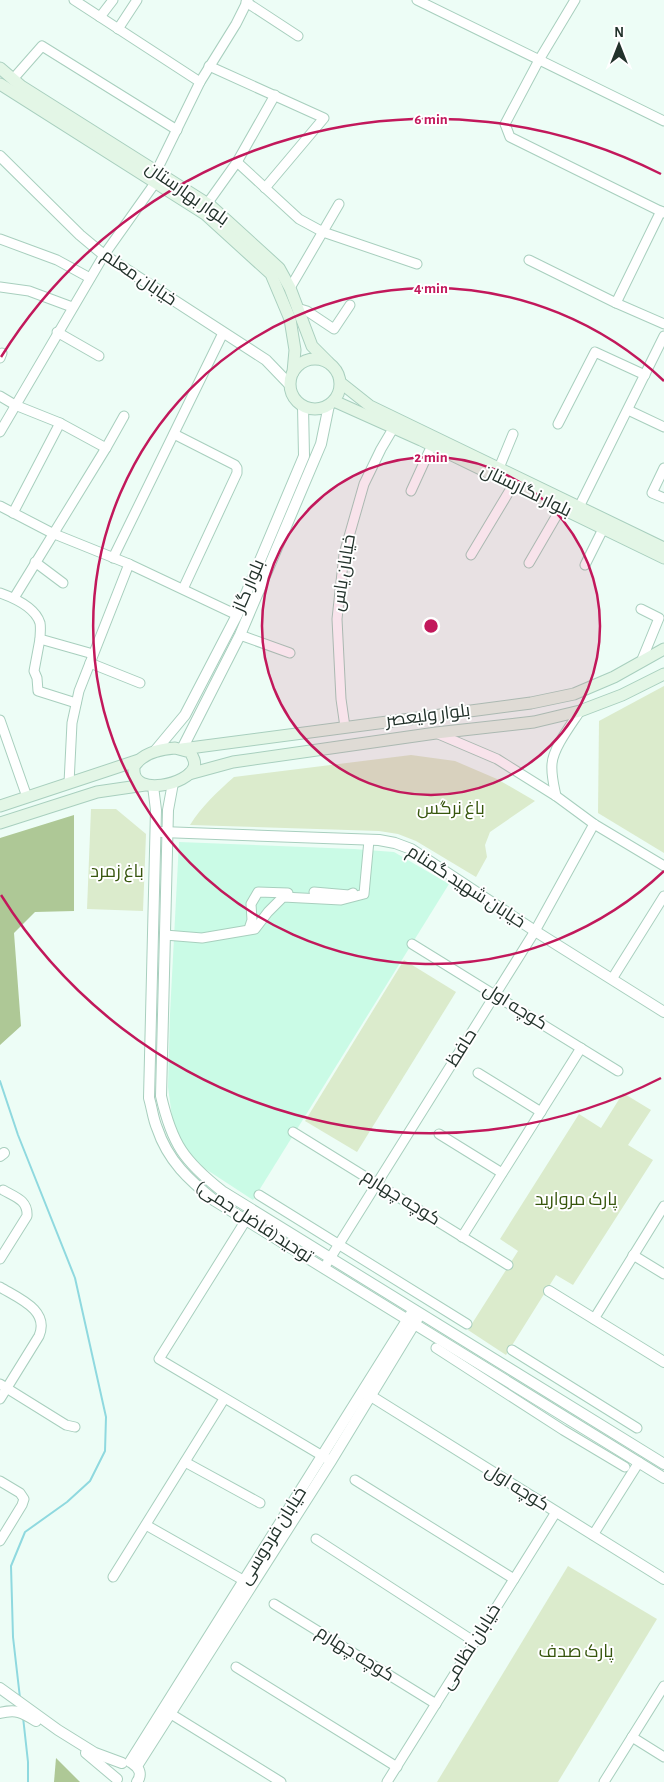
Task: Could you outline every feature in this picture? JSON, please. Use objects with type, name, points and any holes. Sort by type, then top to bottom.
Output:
[{"type":"main road","name":"بلوار بهارستان","points":[[0,68],[21,86],[156,177],[205,214],[271,274],[290,319],[295,350],[293,372]]},
{"type":"main road","name":"بلوار بهارستان","points":[[0,84],[156,177],[207,204],[279,268],[290,288],[312,346],[328,362]]},
{"type":"main road","points":[[295,350],[306,353],[312,346]]},
{"type":"main road","points":[[315,359],[328,362],[337,371],[341,383],[338,396],[331,403],[316,409],[304,406],[294,397],[290,385],[293,372],[308,360],[315,359]]},
{"type":"main road","name":"بلوار نگارستان","points":[[341,383],[370,406],[664,548]]},
{"type":"main road","name":"بلوار نگارستان","points":[[331,403],[394,427],[664,558]]},
{"type":"main road","name":"بلوار ولیعصر","points":[[155,751],[531,703],[574,694],[614,677],[664,649]]},
{"type":"main road","name":"بلوار ولیعصر","points":[[173,783],[188,774],[232,762],[436,733],[534,722],[580,712],[622,695],[664,674]]},
{"type":"main road","points":[[182,749],[190,752],[194,760],[194,767],[188,774]]},
{"type":"main road","points":[[0,806],[139,760],[155,751]]},
{"type":"main road","points":[[139,760],[134,767],[134,775],[138,782],[149,785]]},
{"type":"main road","points":[[101,772],[106,773],[112,779],[110,786],[106,789]]},
{"type":"main road","points":[[0,823],[106,789],[173,783]]},
{"type":"street","points":[[74,0],[200,82]]},
{"type":"street","points":[[100,17],[113,0]]},
{"type":"street","points":[[118,29],[137,0]]},
{"type":"street","points":[[418,0],[664,121]]},
{"type":"street","points":[[575,0],[538,60],[505,124],[510,137],[663,212],[616,303]]},
{"type":"street","points":[[0,432],[72,307],[156,177],[200,82],[236,24],[247,1],[298,36]]},
{"type":"street","points":[[13,79],[42,46],[177,130]]},
{"type":"street","points":[[209,66],[324,118],[265,188]]},
{"type":"street","points":[[207,204],[237,162],[275,95]]},
{"type":"street","name":"خیابان معلم","points":[[0,156],[80,235],[104,255],[266,360],[290,385]]},
{"type":"street","points":[[237,162],[299,219],[323,232],[417,264]]},
{"type":"street","points":[[290,288],[339,204]]},
{"type":"street","points":[[0,239],[57,260],[90,278]]},
{"type":"street","points":[[529,260],[616,303],[664,324]]},
{"type":"street","points":[[0,287],[29,292],[72,307]]},
{"type":"street","points":[[297,308],[334,329],[350,305]]},
{"type":"street","points":[[57,332],[99,356]]},
{"type":"street","points":[[113,558],[223,333]]},
{"type":"street","points":[[579,507],[664,336]]},
{"type":"street","points":[[558,424],[595,352],[645,375]]},
{"type":"street","points":[[0,396],[15,405],[60,423],[106,448]]},
{"type":"street","name":"بلوار گاز","points":[[182,749],[240,635],[321,444],[331,403]]},
{"type":"street","name":"بلوار گاز","points":[[155,751],[185,716],[237,615],[304,456],[304,406]]},
{"type":"street","points":[[628,410],[664,427]]},
{"type":"street","points":[[14,598],[124,416]]},
{"type":"street","points":[[13,513],[60,423]]},
{"type":"street","name":"خیابان یاس","points":[[345,727],[341,699],[337,619],[344,554],[364,484],[394,427]]},
{"type":"street","points":[[174,434],[235,465],[237,468],[237,473],[183,589]]},
{"type":"street","points":[[499,468],[513,434]]},
{"type":"street","points":[[304,440],[314,437],[321,444]]},
{"type":"street","points":[[411,491],[432,445]]},
{"type":"street","points":[[664,468],[652,493],[664,498]]},
{"type":"street","points":[[471,555],[513,485]]},
{"type":"street","points":[[0,506],[52,534],[129,564],[237,615]]},
{"type":"street","points":[[529,564],[561,508]]},
{"type":"street","points":[[585,565],[603,529]]},
{"type":"street","points":[[35,562],[63,583]]},
{"type":"street","points":[[69,783],[72,723],[79,691],[129,564]]},
{"type":"street","points":[[0,593],[14,598],[34,613],[40,624],[40,639],[34,671],[37,678],[38,691],[76,703]]},
{"type":"street","points":[[641,609],[659,618],[641,662]]},
{"type":"street","points":[[240,635],[290,653]]},
{"type":"street","points":[[40,639],[92,658],[140,683]]},
{"type":"street","points":[[556,796],[552,762],[556,750],[580,712]]},
{"type":"street","points":[[0,720],[26,797]]},
{"type":"street","points":[[179,724],[178,727],[181,732],[187,733],[192,729]]},
{"type":"street","points":[[436,733],[497,759],[556,796],[594,824],[664,866]]},
{"type":"street","name":"توحید(فاضل جمی)","points":[[173,783],[168,810],[167,833],[161,1096],[168,1125],[180,1150],[199,1173],[222,1191],[664,1464]]},
{"type":"street","name":"توحید(فاضل جمی)","points":[[149,785],[156,810],[149,1098],[157,1128],[171,1157],[191,1182],[216,1201],[664,1478]]},
{"type":"street","name":"حافظ","points":[[324,1268],[535,932],[594,824]]},
{"type":"street","name":"خیابان شهید گمنام","points":[[155,832],[366,840],[395,843],[410,849],[535,932],[664,1012]]},
{"type":"street","points":[[252,929],[252,904],[258,892],[280,894],[302,892],[334,893],[349,895],[359,891],[366,840]]},
{"type":"street","points":[[165,935],[202,938],[252,929],[283,897],[342,900],[364,894],[366,840]]},
{"type":"street","points":[[612,979],[664,896]]},
{"type":"street","name":"کوچه اول","points":[[412,944],[618,1071]]},
{"type":"street","points":[[151,973],[163,974]]},
{"type":"street","points":[[462,1237],[580,1048]]},
{"type":"street","points":[[478,1073],[541,1112]]},
{"type":"street","name":"کوچه چهارم","points":[[293,1132],[508,1265]]},
{"type":"street","points":[[439,1134],[502,1173]]},
{"type":"street","points":[[0,1259],[27,1216],[28,1208],[24,1203],[3,1190]]},
{"type":"street","points":[[259,1195],[468,1324]]},
{"type":"street","points":[[594,1319],[664,1206]]},
{"type":"street","points":[[246,1220],[159,1359],[327,1459]]},
{"type":"street","points":[[633,1255],[664,1274]]},
{"type":"street","points":[[0,1287],[37,1311],[42,1320],[39,1336],[3,1386],[0,1399]]},
{"type":"street","points":[[549,1291],[664,1362]]},
{"type":"street","name":"خیابان فردوسی","points":[[133,1769],[418,1311]]},
{"type":"street","points":[[436,1348],[624,1467]]},
{"type":"street","points":[[512,1350],[637,1428]]},
{"type":"street","points":[[3,1386],[66,1425],[75,1427]]},
{"type":"street","name":"کوچه اول","points":[[366,1394],[664,1579]]},
{"type":"street","points":[[576,1409],[585,1395]]},
{"type":"street","points":[[113,1578],[224,1399]]},
{"type":"street","points":[[563,1430],[571,1419]]},
{"type":"street","points":[[185,1462],[260,1503]]},
{"type":"street","points":[[593,1535],[639,1462]]},
{"type":"street","points":[[355,1480],[514,1578]]},
{"type":"street","points":[[0,1481],[21,1494],[24,1499],[0,1541]]},
{"type":"street","name":"خیابان نظامی","points":[[387,1782],[556,1512]]},
{"type":"street","points":[[146,1525],[249,1583]]},
{"type":"street","points":[[316,1539],[475,1642]]},
{"type":"street","name":"خیابان فردوسی","points":[[133,1769],[171,1714],[249,1583]]},
{"type":"street","name":"کوچه چهارم","points":[[274,1604],[436,1704]]},
{"type":"street","points":[[236,1667],[397,1767]]},
{"type":"street","points":[[604,1782],[664,1686]]},
{"type":"street","points":[[0,1688],[16,1700],[23,1711],[93,1758],[117,1781]]},
{"type":"street","points":[[0,1713],[12,1710],[23,1711],[95,1752],[133,1769],[148,1782]]},
{"type":"street","points":[[171,1714],[280,1782]]},
{"type":"street","points":[[632,1737],[664,1757]]},
{"type":"street","points":[[117,1781],[116,1770],[133,1769]]},
{"type":"shaded area","points":[[74,815],[74,911],[35,912],[14,933],[21,1026],[0,1045],[0,838]]},
{"type":"shaded area","points":[[179,842],[394,852],[449,884],[253,1200],[204,1168],[175,1139],[168,1087]]},
{"type":"shaded area","points":[[56,1758],[80,1782],[54,1782]]},
{"type":"green space","points":[[664,686],[664,853],[598,813],[599,721]]},
{"type":"green space","name":"باغ نرگس","points":[[411,755],[455,761],[497,779],[535,801],[490,832],[485,845],[487,857],[476,877],[416,841],[398,834],[379,831],[190,825],[210,800],[234,777]]},
{"type":"green space","name":"باغ زمرد","points":[[91,809],[116,809],[146,834],[143,911],[87,909]]},
{"type":"green space","points":[[404,960],[456,992],[357,1152],[305,1121]]},
{"type":"green space","name":"پارک مروارید","points":[[623,1093],[651,1110],[628,1145],[653,1160],[573,1285],[556,1275],[506,1355],[468,1330],[518,1251],[500,1239],[579,1114],[601,1128]]},
{"type":"green space","name":"پارک صدف","points":[[568,1566],[657,1619],[558,1782],[437,1782]]},
{"type":"waterway","points":[[0,1081],[18,1135],[75,1278],[106,1417],[105,1451],[90,1481],[67,1502],[25,1532],[11,1566],[13,1637],[20,1698]]},
{"type":"waterway","points":[[23,1717],[28,1762],[28,1782]]}]
